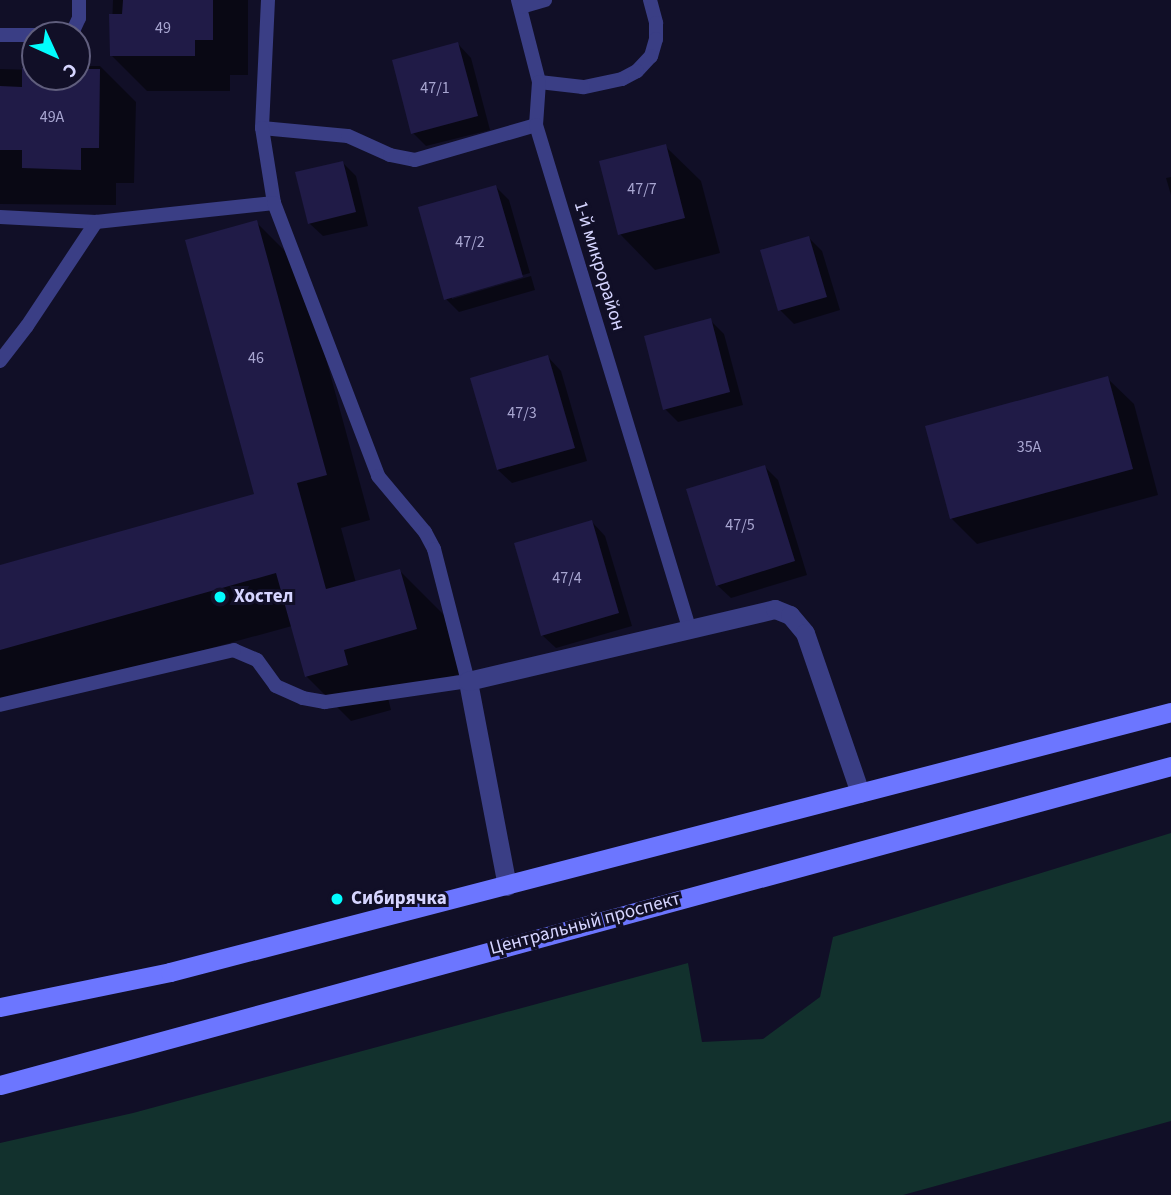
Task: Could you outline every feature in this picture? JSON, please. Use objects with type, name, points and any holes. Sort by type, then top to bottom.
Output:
[{"type":"main road","points":[[0,1007],[170,972],[1171,712]]},
{"type":"main road","name":"Центральный проспект","points":[[0,1085],[1171,766]]},
{"type":"main road","points":[[0,1000],[23,1002]]},
{"type":"main road","points":[[0,1078],[33,1074]]},
{"type":"street","points":[[507,886],[467,681],[775,609],[790,615],[805,633],[860,793]]},
{"type":"lane","points":[[78,21],[79,0]]},
{"type":"lane","points":[[0,705],[234,650],[257,660],[276,685],[303,698],[325,702],[467,681],[434,549],[425,532],[378,476],[274,203],[262,128],[268,0]]},
{"type":"lane","points":[[520,4],[545,0]]},
{"type":"lane","points":[[539,82],[583,87],[622,79],[637,71],[651,56],[656,39],[650,0]]},
{"type":"lane","name":"1-й микрорайон","points":[[520,4],[539,82],[536,125],[690,631]]},
{"type":"lane","points":[[0,35],[21,36]]},
{"type":"lane","points":[[262,128],[348,136],[390,155],[415,160],[536,125]]},
{"type":"lane","points":[[0,217],[96,222],[274,203]]},
{"type":"lane","points":[[0,361],[27,326],[96,222]]},
{"type":"green space","points":[[1171,833],[1171,1121],[903,1195],[0,1195],[0,1143],[133,1113],[688,963],[702,1042],[763,1039],[820,997],[833,937]]},
{"type":"building","points":[[123,0],[213,0],[213,40],[195,40],[195,56],[110,56],[109,14],[122,14]]},
{"type":"building","points":[[458,42],[478,116],[411,134],[392,60]]},
{"type":"building","points":[[91,69],[100,69],[99,148],[81,148],[81,170],[22,168],[22,150],[0,150],[0,86],[21,87],[21,91],[91,91]]},
{"type":"building","points":[[666,144],[685,218],[618,235],[599,161]]},
{"type":"building","points":[[343,161],[356,212],[308,224],[295,172]]},
{"type":"building","points":[[496,185],[523,277],[444,300],[418,207]]},
{"type":"building","points":[[257,220],[327,475],[297,483],[326,589],[400,569],[417,629],[344,650],[348,665],[305,677],[276,573],[0,650],[0,565],[254,494],[185,240]]},
{"type":"building","points":[[809,236],[827,297],[778,311],[760,250]]},
{"type":"building","points":[[711,318],[730,392],[663,410],[644,336]]},
{"type":"building","points":[[548,355],[575,448],[497,470],[470,378]]},
{"type":"building","points":[[1108,376],[1133,469],[950,519],[925,426]]},
{"type":"building","points":[[765,465],[795,561],[716,586],[686,489]]},
{"type":"building","points":[[592,520],[619,613],[541,636],[514,543]]},
{"type":"place","name":"Хостел","points":[[220,597]]},
{"type":"place","name":"Сибирячка","points":[[337,899]]}]
